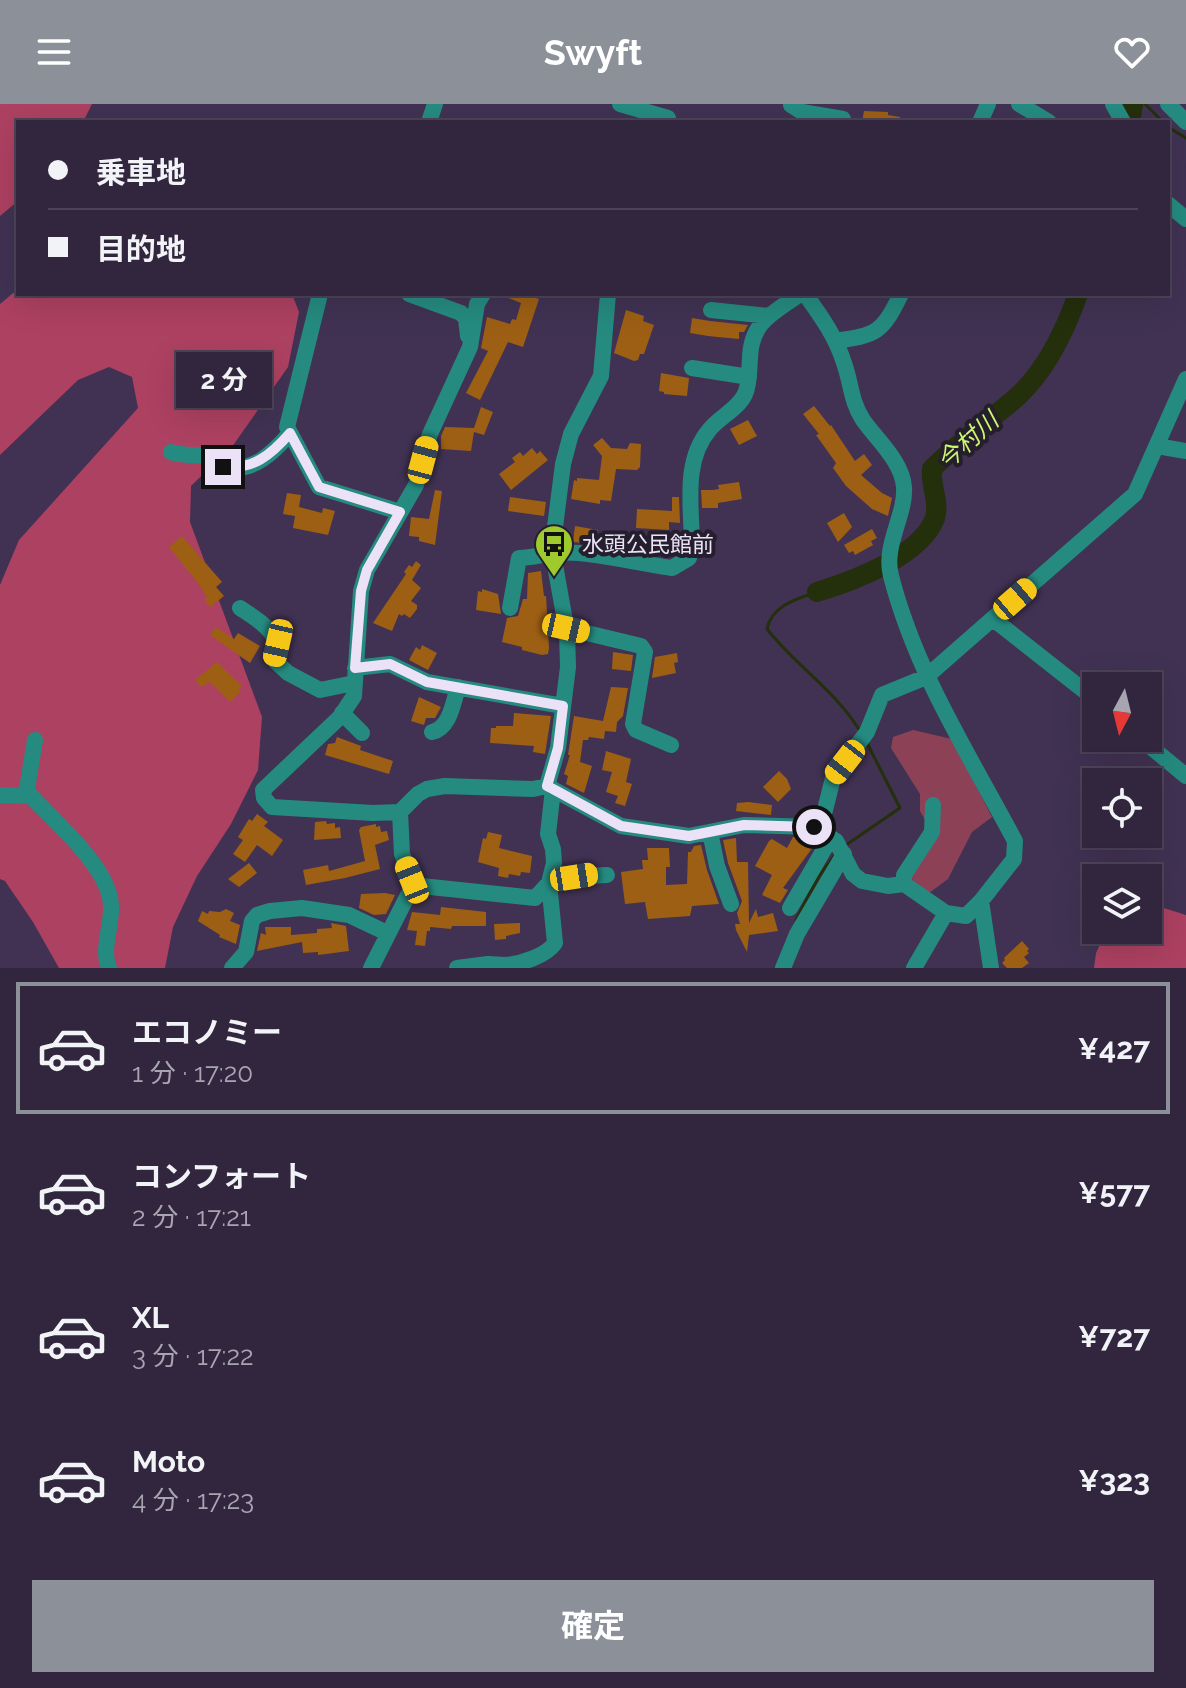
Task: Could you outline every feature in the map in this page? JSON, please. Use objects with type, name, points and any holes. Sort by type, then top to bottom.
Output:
[{"type":"street","points":[[620,104],[668,118]]},
{"type":"street","points":[[1019,104],[1046,120]]},
{"type":"street","points":[[1168,104],[1186,122]]},
{"type":"street","points":[[791,105],[802,112],[843,115]]},
{"type":"street","points":[[1170,206],[1186,219]]},
{"type":"street","points":[[319,296],[287,427],[319,487],[400,512]]},
{"type":"street","points":[[414,296],[461,313],[466,319],[470,345]]},
{"type":"street","points":[[482,296],[477,304],[470,345],[452,392],[430,434],[416,485],[367,570],[361,591],[354,696],[342,713],[263,790],[264,798],[272,807],[400,812],[427,789],[445,786],[550,787],[621,826],[689,836],[744,825],[816,829],[841,849],[853,874],[862,881],[888,886],[904,884],[946,913],[966,916],[1014,859],[1015,841],[926,677],[890,572],[893,530],[902,508],[904,486],[898,467],[861,418],[829,326],[805,296]]},
{"type":"street","points":[[412,885],[535,898],[549,880],[554,863],[548,834],[550,787],[568,667],[566,628],[557,577],[555,527],[563,464],[571,434],[601,376],[608,296]]},
{"type":"street","points":[[510,608],[519,558],[555,553],[672,568],[689,558],[692,547],[691,473],[694,454],[707,432],[744,398],[749,377],[750,347],[761,322],[800,296]]},
{"type":"street","points":[[835,341],[878,332],[900,296]]},
{"type":"street","points":[[711,310],[769,316]]},
{"type":"street","points":[[692,368],[749,377]]},
{"type":"street","points":[[790,908],[826,846],[816,834],[816,829],[825,810],[833,778],[867,732],[882,695],[926,677],[1135,494],[1186,379]]},
{"type":"street","points":[[171,452],[205,456],[223,467],[247,467],[259,462],[290,433]]},
{"type":"street","points":[[1157,446],[1186,451]]},
{"type":"street","points":[[240,608],[266,625],[274,635],[278,643],[274,660],[288,673],[320,690],[390,664],[427,682],[563,706]]},
{"type":"street","points":[[993,619],[1082,688]]},
{"type":"street","points":[[566,628],[641,646],[645,652],[633,724],[636,730],[671,745]]},
{"type":"street","points":[[432,732],[439,731],[445,725],[458,687]]},
{"type":"street","points":[[342,713],[362,733]]},
{"type":"street","points":[[26,795],[35,740]]},
{"type":"street","points":[[1162,748],[1186,767]]},
{"type":"street","points":[[1162,752],[1186,767]]},
{"type":"street","points":[[0,795],[31,796],[99,871],[112,903],[105,959],[109,968]]},
{"type":"street","points":[[904,884],[904,875],[932,832],[933,805]]},
{"type":"street","points":[[371,968],[412,885],[402,854],[400,812]]},
{"type":"street","points":[[710,832],[717,866],[731,904]]},
{"type":"street","points":[[783,968],[841,849]]},
{"type":"street","points":[[549,880],[607,875]]},
{"type":"street","points":[[457,968],[488,964],[505,966],[550,951],[555,943],[549,880]]},
{"type":"street","points":[[981,901],[991,968]]},
{"type":"street","points":[[232,968],[246,952],[252,921],[257,915],[270,911],[302,908],[349,915],[387,933]]},
{"type":"street","points":[[914,968],[946,913]]},
{"type":"shaded area","points":[[0,104],[92,104],[84,120],[16,120],[16,203],[0,216]]},
{"type":"shaded area","points":[[16,291],[16,296],[293,296],[299,312],[288,367],[234,444],[191,486],[190,522],[262,717],[258,770],[231,824],[197,876],[173,927],[165,968],[59,968],[33,922],[5,881],[0,879],[0,585],[19,540],[138,408],[132,377],[109,367],[78,380],[0,455],[0,304]]},
{"type":"shaded area","points":[[913,730],[952,739],[992,817],[972,832],[948,879],[929,893],[913,884],[911,872],[933,835],[920,811],[920,794],[891,748],[893,737]]},
{"type":"shaded area","points":[[1162,907],[1186,915],[1186,968],[1094,968],[1100,944],[1162,944]]},
{"type":"building","points":[[864,111],[888,112],[888,115],[900,117],[900,120],[862,120]]},
{"type":"building","points":[[504,296],[539,299],[523,347],[508,342],[480,400],[466,393],[488,351],[481,348],[487,317],[510,324],[512,319],[516,320],[521,303]]},
{"type":"building","points":[[626,310],[644,316],[643,321],[654,325],[644,354],[634,361],[614,353]]},
{"type":"building","points":[[692,318],[748,325],[744,332],[739,332],[739,339],[708,336],[690,333]]},
{"type":"building","points":[[661,373],[689,378],[687,396],[659,391]]},
{"type":"building","points":[[814,406],[855,461],[864,454],[872,465],[861,475],[892,498],[888,516],[872,509],[846,486],[833,468],[836,463],[803,414]]},
{"type":"building","points":[[481,407],[493,412],[484,435],[474,432],[471,451],[441,449],[445,427],[474,428]]},
{"type":"building","points":[[748,420],[757,436],[739,445],[730,429]]},
{"type":"building","points":[[602,438],[611,448],[627,449],[630,443],[641,444],[640,467],[637,470],[616,469],[611,501],[600,500],[600,504],[571,499],[574,480],[599,480],[602,456],[593,445]]},
{"type":"building","points":[[532,448],[548,460],[511,490],[499,474],[515,462],[512,458],[520,452],[523,456]]},
{"type":"building","points":[[739,482],[742,499],[718,503],[718,508],[702,508],[701,490],[719,489],[718,485]]},
{"type":"building","points":[[435,490],[442,491],[435,545],[409,536],[411,517],[429,519]]},
{"type":"building","points":[[287,493],[301,495],[299,507],[322,513],[323,508],[335,511],[328,535],[293,528],[295,516],[283,514]]},
{"type":"building","points":[[510,497],[546,502],[544,516],[508,511]]},
{"type":"building","points":[[672,497],[679,497],[680,523],[669,522],[669,530],[636,528],[637,509],[672,511]]},
{"type":"building","points":[[844,513],[852,527],[838,542],[827,523]]},
{"type":"building","points":[[575,526],[598,530],[596,544],[573,542]]},
{"type":"building","points":[[872,529],[877,538],[871,541],[873,545],[855,555],[853,551],[849,553],[844,545]]},
{"type":"building","points":[[182,536],[222,582],[216,587],[224,596],[210,607],[197,582],[169,547]]},
{"type":"building","points":[[416,561],[421,565],[412,580],[421,588],[411,601],[417,609],[410,618],[399,614],[392,631],[373,623],[406,574],[404,572]]},
{"type":"building","points":[[541,571],[549,648],[548,654],[542,655],[502,642],[507,618],[518,616],[523,599],[527,599],[528,573]]},
{"type":"building","points":[[482,589],[498,594],[501,614],[476,610],[478,591],[482,592]]},
{"type":"building","points":[[216,627],[234,639],[238,633],[260,646],[250,663],[210,635]]},
{"type":"building","points":[[422,645],[437,653],[428,670],[409,660],[416,647],[420,650]]},
{"type":"building","points":[[613,652],[633,655],[631,671],[612,669]]},
{"type":"building","points":[[677,653],[678,662],[674,663],[676,673],[652,678],[655,657]]},
{"type":"building","points":[[217,662],[242,686],[230,702],[210,682],[201,687],[195,680]]},
{"type":"building","points":[[611,687],[628,688],[623,716],[617,722],[616,732],[605,731],[604,739],[589,737],[583,740],[580,762],[592,766],[584,793],[566,784],[568,776],[564,774],[570,755],[574,716],[603,721]]},
{"type":"building","points":[[419,697],[441,707],[435,718],[426,718],[424,725],[411,721]]},
{"type":"building","points":[[514,713],[551,716],[545,754],[533,752],[534,746],[490,743],[491,728],[513,726]]},
{"type":"building","points":[[337,737],[361,746],[360,750],[393,761],[389,774],[325,755],[328,744],[335,743]]},
{"type":"building","points":[[606,751],[631,759],[626,782],[632,784],[625,806],[615,803],[618,796],[606,792],[612,772],[602,770]]},
{"type":"building","points":[[779,771],[791,789],[778,802],[763,787]]},
{"type":"building","points":[[737,803],[772,805],[771,815],[736,811]]},
{"type":"building","points":[[257,814],[268,822],[264,826],[283,840],[272,856],[257,845],[245,862],[233,854],[243,840],[238,837],[249,819],[252,821]]},
{"type":"building","points":[[326,821],[327,824],[335,823],[335,828],[340,827],[341,838],[314,840],[315,822]]},
{"type":"building","points":[[376,824],[381,832],[387,831],[389,840],[375,845],[380,869],[306,885],[303,870],[328,865],[329,871],[365,861],[359,830]]},
{"type":"building","points":[[488,832],[502,835],[499,848],[532,856],[530,873],[521,872],[520,876],[509,874],[508,878],[498,876],[499,868],[478,862],[483,838],[486,839]]},
{"type":"building","points":[[793,837],[802,838],[813,847],[783,888],[788,890],[780,903],[762,895],[772,875],[755,866],[769,841],[772,839],[787,848]]},
{"type":"building","points":[[736,838],[737,862],[748,862],[749,923],[756,909],[758,917],[773,913],[778,931],[749,935],[747,952],[736,930],[735,924],[740,924],[737,913],[742,901],[723,840]]},
{"type":"building","points":[[701,845],[719,904],[692,906],[690,916],[648,919],[645,902],[625,904],[621,872],[643,869],[642,860],[648,860],[647,848],[669,848],[670,867],[666,867],[666,885],[687,884],[688,852],[694,846]]},
{"type":"building","points":[[249,863],[257,873],[239,887],[228,879]]},
{"type":"building","points":[[361,894],[395,895],[386,914],[374,915],[359,908]]},
{"type":"building","points":[[441,907],[486,912],[486,926],[430,927],[425,946],[415,945],[417,931],[407,930],[412,912],[440,915]]},
{"type":"building","points":[[226,909],[234,913],[230,921],[240,925],[236,944],[219,937],[198,921],[202,911],[208,914],[209,911]]},
{"type":"building","points":[[331,923],[346,926],[349,951],[318,955],[318,952],[303,953],[302,942],[257,951],[261,933],[266,935],[265,927],[291,927],[291,935],[317,933],[317,929],[332,928]]},
{"type":"building","points":[[520,923],[520,933],[495,940],[494,924]]},
{"type":"building","points":[[1022,941],[1029,949],[1024,957],[1029,963],[1022,968],[1007,968],[1002,963],[1004,958]]},
{"type":"waterway","name":"今村川","points":[[1130,120],[1133,104]]},
{"type":"waterway","points":[[1145,104],[1161,120]]},
{"type":"waterway","points":[[1170,128],[1186,138]]},
{"type":"waterway","name":"今村川","points":[[817,592],[884,565],[916,544],[927,532],[936,512],[932,469],[1018,396],[1038,374],[1054,349],[1077,296]]},
{"type":"waterway","points":[[817,592],[780,609],[767,629],[839,703],[860,731]]},
{"type":"waterway","points":[[846,845],[900,808],[866,741]]},
{"type":"waterway","points":[[796,920],[819,876],[835,855]]},
{"type":"place","name":"水頭公民館前","points":[[554,578]]},
{"type":"route","points":[[223,467],[247,467],[259,462],[290,433],[319,487],[400,512],[367,570],[361,591],[355,668],[390,664],[427,682],[563,706],[558,748],[547,786],[621,826],[689,836],[744,825],[814,827]]}]
